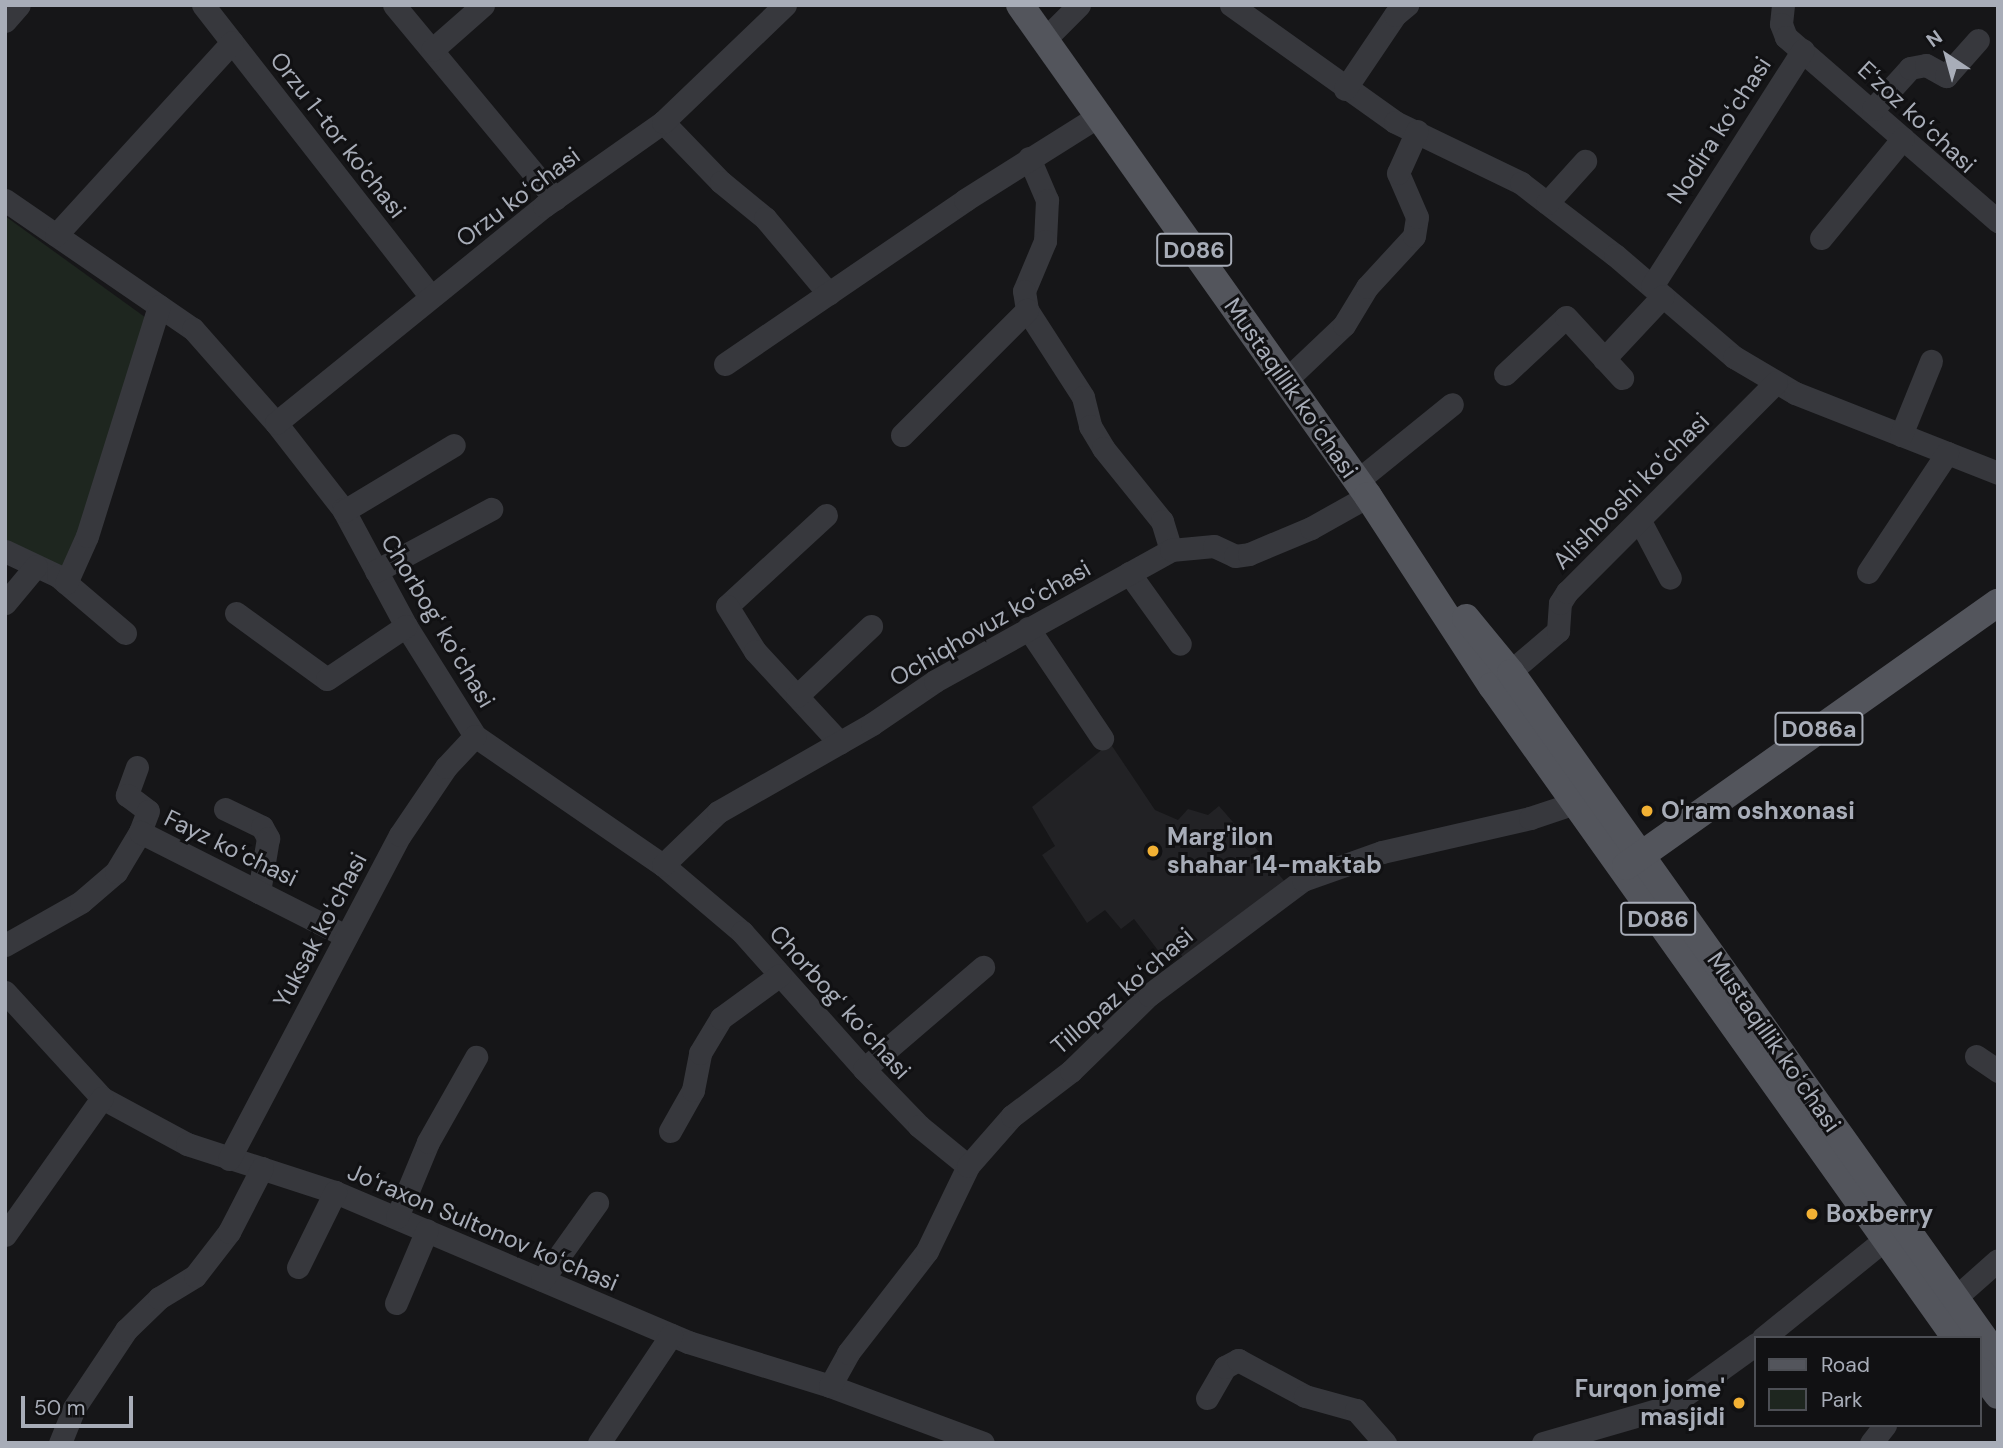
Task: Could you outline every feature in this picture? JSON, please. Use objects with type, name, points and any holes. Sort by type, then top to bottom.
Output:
[{"type":"main road","name":"Mustaqillik koʻchasi","points":[[1020,5],[1285,381],[1632,862],[1998,1358]]},
{"type":"main road","name":"D086a","points":[[1632,862],[1998,603]]},
{"type":"main road","name":"Mustaqillik koʻchasi","points":[[1502,679],[1575,803],[1632,862],[1884,1240],[1955,1336]]},
{"type":"main road","points":[[1982,1374],[1998,1395]]},
{"type":"street","points":[[5,21],[19,5]]},
{"type":"street","name":"Orzu 1-tor ko'chasi","points":[[204,5],[431,297]]},
{"type":"street","points":[[394,5],[555,199]]},
{"type":"street","points":[[432,50],[483,5]]},
{"type":"street","name":"Orzu koʻchasi","points":[[276,423],[555,199],[663,122],[785,5]]},
{"type":"street","points":[[1045,39],[1079,5]]},
{"type":"street","points":[[1231,5],[1345,89],[1417,131],[1510,177],[1547,203],[1657,291],[1734,357],[1776,382],[1998,473]]},
{"type":"street","points":[[1345,89],[1395,15],[1408,5]]},
{"type":"street","name":"Nodira koʻchasi","points":[[1604,359],[1657,291],[1803,50],[1786,37],[1780,24],[1783,5]]},
{"type":"street","points":[[1873,109],[1910,68],[1926,65],[1946,76],[1978,40]]},
{"type":"street","points":[[56,235],[232,42]]},
{"type":"street","name":"Eʻzoz koʻchasi","points":[[1803,50],[1998,221]]},
{"type":"street","points":[[725,364],[1029,158],[1100,115]]},
{"type":"street","points":[[663,122],[730,191],[765,218],[829,294]]},
{"type":"street","points":[[1285,381],[1344,325],[1367,287],[1414,236],[1417,217],[1398,173],[1417,131]]},
{"type":"street","points":[[1821,238],[1903,138]]},
{"type":"street","points":[[1029,158],[1047,200],[1045,241],[1024,290],[1027,310],[1083,397],[1090,426],[1103,448],[1162,521],[1171,550]]},
{"type":"street","points":[[1547,203],[1585,161]]},
{"type":"street","name":"Chorbogʻ koʻchasi","points":[[5,200],[193,329],[276,423],[344,511],[406,626],[475,736],[663,865],[742,932],[864,1069],[968,1166]]},
{"type":"street","points":[[66,583],[87,537],[159,306]]},
{"type":"street","points":[[902,435],[1027,310]]},
{"type":"street","points":[[1505,374],[1566,317],[1622,378]]},
{"type":"street","points":[[1902,435],[1931,361]]},
{"type":"street","name":"Alishboshi koʻchasi","points":[[1502,679],[1558,631],[1562,597],[1776,382]]},
{"type":"street","name":"Ochiqhovuz koʻchasi","points":[[663,865],[718,812],[840,743],[1028,628],[1171,550],[1214,546],[1235,556],[1249,554],[1311,528],[1363,489],[1452,404]]},
{"type":"street","points":[[344,511],[454,445]]},
{"type":"street","points":[[1868,572],[1947,453]]},
{"type":"street","points":[[376,572],[492,509]]},
{"type":"street","points":[[826,515],[727,606],[755,651],[840,743]]},
{"type":"street","points":[[1640,521],[1670,578]]},
{"type":"street","points":[[5,551],[66,583],[125,633]]},
{"type":"street","points":[[5,603],[36,566]]},
{"type":"street","points":[[1129,573],[1180,644]]},
{"type":"street","points":[[236,613],[327,679],[406,626]]},
{"type":"street","points":[[797,696],[871,626]]},
{"type":"street","points":[[1028,628],[1102,738]]},
{"type":"street","name":"Yuksak koʻchasi","points":[[229,1159],[400,835],[446,767],[475,736]]},
{"type":"street","points":[[137,767],[127,795],[148,811],[140,832]]},
{"type":"street","name":"Tillopaz koʻchasi","points":[[830,1386],[848,1353],[927,1251],[968,1166],[1012,1116],[1071,1071],[1149,995],[1303,880],[1382,852],[1530,818],[1575,803]]},
{"type":"street","points":[[225,809],[262,827],[268,838],[259,891]]},
{"type":"street","name":"Fayz koʻchasi","points":[[5,945],[81,902],[116,872],[140,832],[346,936]]},
{"type":"street","points":[[864,1069],[983,967]]},
{"type":"street","points":[[670,1131],[693,1090],[700,1053],[721,1018],[780,975]]},
{"type":"street","name":"Joʻraxon Sultonov koʻchasi","points":[[5,992],[102,1098],[187,1144],[335,1192],[671,1335],[830,1386],[983,1443]]},
{"type":"street","points":[[1976,1056],[1998,1072]]},
{"type":"street","points":[[397,1217],[428,1142],[476,1057]]},
{"type":"street","points":[[5,1235],[102,1098]]},
{"type":"street","points":[[60,1443],[74,1408],[126,1330],[159,1298],[195,1276],[229,1232],[262,1168]]},
{"type":"street","points":[[298,1267],[335,1192]]},
{"type":"street","points":[[542,1280],[597,1203]]},
{"type":"street","points":[[396,1303],[427,1230]]},
{"type":"street","points":[[1765,1336],[1884,1240]]},
{"type":"street","points":[[1955,1298],[1998,1259]]},
{"type":"street","points":[[599,1443],[671,1335]]},
{"type":"street","points":[[1543,1443],[1670,1406],[1755,1345]]},
{"type":"street","points":[[1207,1398],[1225,1367],[1238,1360],[1306,1396],[1356,1410],[1385,1443]]},
{"type":"street","points":[[1871,1443],[1883,1427]]},
{"type":"shaded area","name":"Marg'ilon shahar 14-maktab","points":[[1110,743],[1155,810],[1178,820],[1188,809],[1208,815],[1219,806],[1287,884],[1188,964],[1173,944],[1160,953],[1134,919],[1121,929],[1105,910],[1087,923],[1042,855],[1055,846],[1032,807]]},
{"type":"green space","points":[[5,216],[149,320],[66,574],[5,543]]},
{"type":"place","name":"O'ram oshxonasi","points":[[1647,811]]},
{"type":"place","name":"Marg'ilon shahar 14-maktab","points":[[1153,851]]},
{"type":"place","name":"Boxberry","points":[[1812,1214]]},
{"type":"place","name":"Furqon jome' masjidi","points":[[1739,1403]]}]
